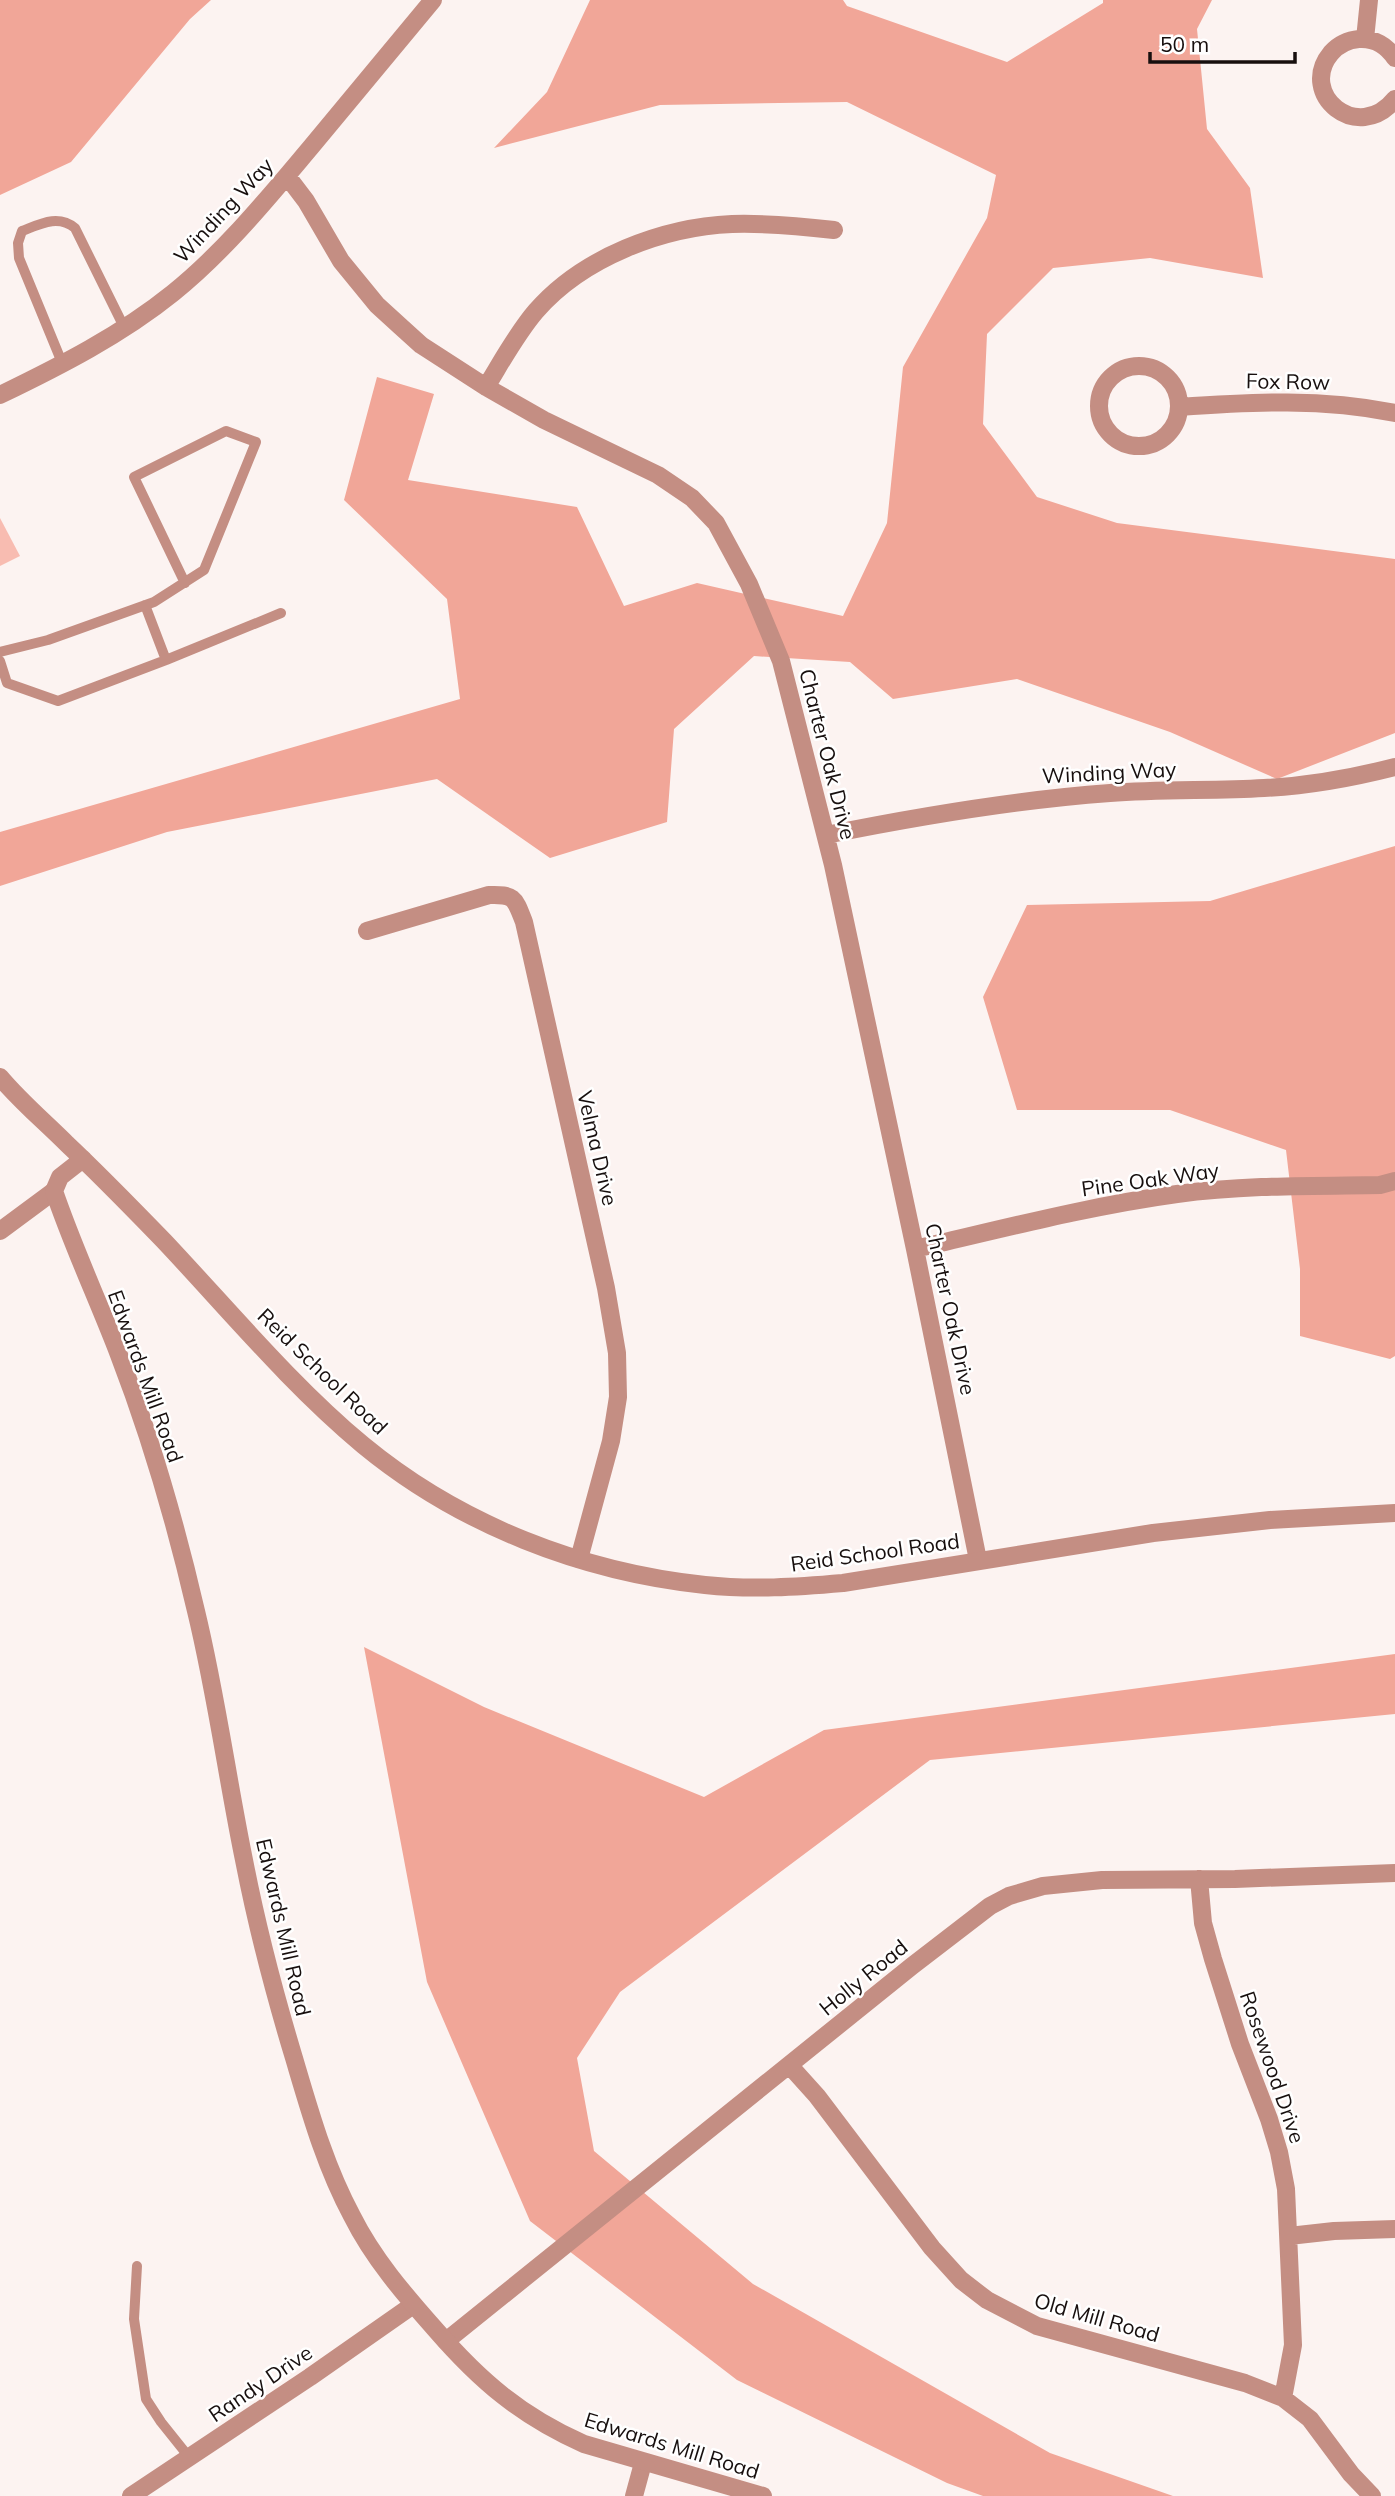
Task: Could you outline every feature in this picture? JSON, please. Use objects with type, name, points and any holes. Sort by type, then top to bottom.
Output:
[{"type":"street","name":"Winding Way","points":[[0,395],[63,365],[124,327],[171,295],[201,269],[287,176],[433,0]]},
{"type":"street","points":[[1365,39],[1369,0]]},
{"type":"street","points":[[1395,58],[1386,47],[1365,39],[1343,43],[1327,58],[1321,80],[1323,91],[1336,109],[1357,118],[1379,114],[1395,99]]},
{"type":"street","name":"Charter Oak Drive","points":[[287,176],[306,201],[341,261],[377,305],[421,345],[544,420],[670,482],[692,498],[716,523],[749,584],[781,661],[826,835],[915,1249],[978,1560]]},
{"type":"street","points":[[486,387],[527,322],[544,303],[570,280],[612,256],[668,234],[712,225],[795,226],[834,230]]},
{"type":"street","points":[[1140,365],[1160,371],[1168,378],[1178,396],[1180,407],[1173,427],[1166,435],[1148,445],[1137,446],[1127,445],[1109,434],[1103,425],[1098,404],[1100,394],[1111,376],[1119,370],[1140,365]]},
{"type":"street","name":"Fox Row","points":[[1180,407],[1285,401],[1395,413]]},
{"type":"street","name":"Winding Way","points":[[826,835],[944,812],[1034,799],[1114,793],[1267,788],[1326,782],[1395,767]]},
{"type":"street","name":"Velma Drive","points":[[368,931],[488,895],[505,894],[513,898],[524,922],[606,1289],[617,1353],[618,1397],[611,1441],[579,1559]]},
{"type":"street","name":"Reid School Road","points":[[0,1077],[130,1205],[309,1395],[364,1446],[415,1483],[467,1514],[536,1546],[626,1573],[660,1580],[756,1588],[842,1583],[1153,1533],[1270,1520],[1395,1513]]},
{"type":"street","points":[[0,1231],[54,1191],[60,1177],[83,1159]]},
{"type":"street","name":"Pine Oak Way","points":[[915,1249],[1098,1207],[1179,1194],[1261,1188],[1380,1185],[1395,1181]]},
{"type":"street","name":"Edwards Mill Road","points":[[54,1191],[72,1244],[119,1355],[176,1534],[211,1673],[257,1924],[315,2129],[332,2177],[353,2220],[378,2260],[446,2342],[490,2387],[534,2420],[584,2444],[763,2496]]},
{"type":"street","name":"Holly Road","points":[[446,2342],[509,2288],[912,1966],[990,1906],[1009,1896],[1043,1886],[1102,1880],[1395,1873]]},
{"type":"street","name":"Rosewood Drive","points":[[1199,1879],[1203,1923],[1213,1959],[1240,2044],[1269,2119],[1286,2189],[1293,2345],[1283,2398]]},
{"type":"street","name":"Old Mill Road","points":[[790,2066],[817,2096],[932,2248],[961,2280],[987,2300],[1037,2326],[1245,2383],[1283,2398],[1310,2419],[1351,2474],[1372,2496]]},
{"type":"street","points":[[1289,2236],[1334,2231],[1395,2230]]},
{"type":"street","name":"Randy Drive","points":[[131,2496],[413,2305]]},
{"type":"street","points":[[634,2496],[643,2463]]},
{"type":"lane","points":[[63,365],[19,258],[18,243],[22,231],[48,221],[66,221],[75,228],[124,327]]},
{"type":"lane","points":[[0,652],[48,640],[145,606],[185,583],[204,570],[256,442],[226,431],[134,477],[185,583]]},
{"type":"lane","points":[[145,606],[166,660]]},
{"type":"lane","points":[[0,661],[7,683],[58,701],[281,613]]},
{"type":"lane","points":[[137,2266],[134,2319],[146,2399],[189,2457]]},
{"type":"shaded area","points":[[0,0],[211,0],[190,19],[71,162],[0,195]]},
{"type":"shaded area","points":[[590,0],[843,0],[847,6],[1007,62],[1103,3],[1103,0],[1212,0],[1197,29],[1207,129],[1250,188],[1263,278],[1150,258],[1053,268],[987,334],[983,424],[1037,497],[1117,523],[1395,559],[1395,733],[1277,779],[1170,732],[1017,679],[893,699],[850,662],[754,656],[674,729],[667,822],[550,858],[437,779],[167,832],[0,886],[0,832],[460,699],[447,599],[344,500],[377,377],[434,394],[408,480],[577,507],[624,606],[697,583],[843,616],[887,523],[903,367],[987,218],[996,175],[847,102],[660,105],[494,148],[547,92]]},
{"type":"shaded area","points":[[0,518],[20,556],[0,566]]},
{"type":"shaded area","points":[[1395,846],[1395,1356],[1390,1359],[1300,1336],[1300,1269],[1286,1150],[1170,1110],[1017,1110],[983,997],[1027,905],[1210,901]]},
{"type":"shaded area","points":[[364,1647],[484,1707],[704,1797],[824,1730],[1395,1654],[1395,1714],[930,1760],[620,1992],[577,2058],[594,2151],[753,2284],[1050,2453],[1173,2496],[983,2496],[947,2483],[737,2380],[530,2221],[427,1982]]}]
